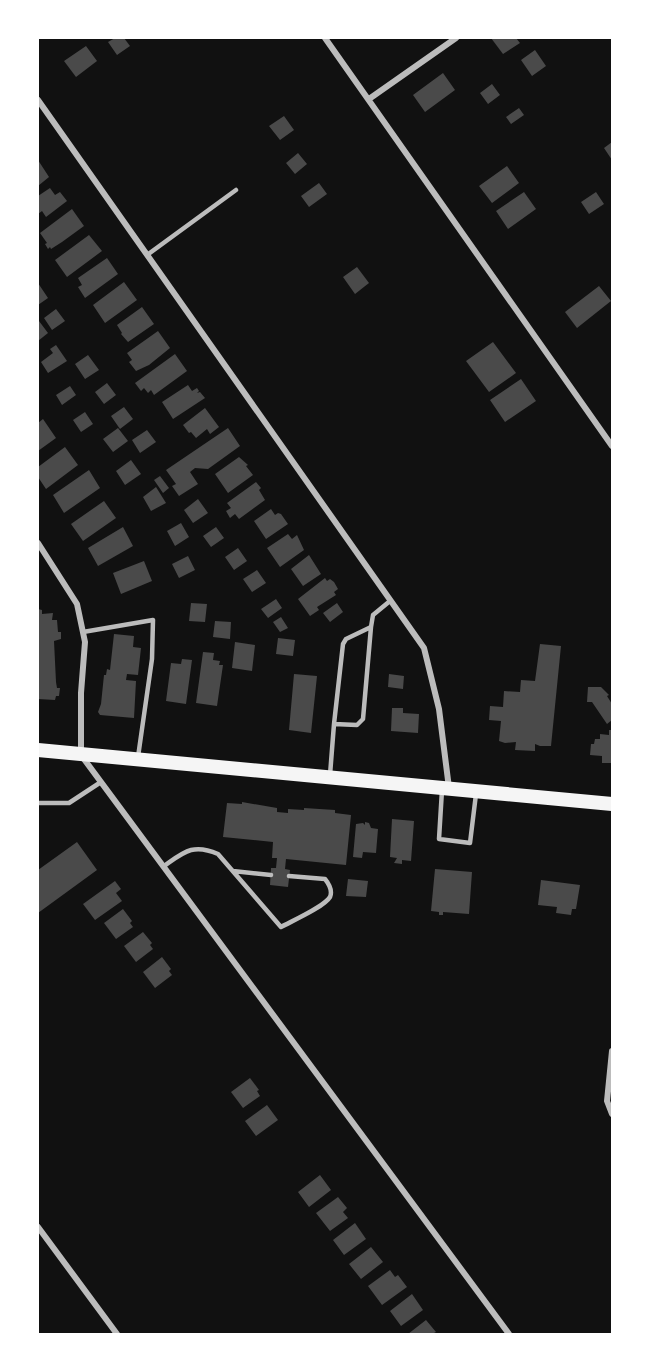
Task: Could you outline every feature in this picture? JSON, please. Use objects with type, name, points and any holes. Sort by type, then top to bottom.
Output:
[{"type":"main road","points":[[38,750],[612,804]]},
{"type":"street","points":[[325,38],[612,446]]},
{"type":"street","points":[[369,99],[456,38]]},
{"type":"street","points":[[38,100],[424,648],[439,709],[446,788]]},
{"type":"street","points":[[38,543],[77,604],[83,632],[85,642],[81,693],[81,755],[508,1335]]},
{"type":"street","points":[[612,1051],[607,1101],[612,1114]]},
{"type":"street","points":[[38,1227],[117,1335]]},
{"type":"lane","points":[[147,255],[237,190]]},
{"type":"lane","points":[[334,724],[357,725],[363,719],[372,615],[390,600]]},
{"type":"lane","points":[[83,632],[153,620],[152,658],[138,760]]},
{"type":"lane","points":[[330,778],[343,644],[346,639],[371,627]]},
{"type":"lane","points":[[38,803],[69,802],[102,782]]},
{"type":"lane","points":[[446,788],[439,839],[470,843],[476,791]]},
{"type":"lane","points":[[164,866],[187,850],[206,849],[218,854],[281,927],[324,902],[331,895],[325,879],[289,876]]},
{"type":"lane","points":[[233,871],[271,875]]},
{"type":"building","points":[[115,38],[124,38],[130,46],[117,55],[108,42]]},
{"type":"building","points":[[491,38],[516,38],[520,43],[503,54]]},
{"type":"building","points":[[86,46],[97,61],[76,77],[64,61]]},
{"type":"building","points":[[535,50],[546,66],[532,76],[521,60]]},
{"type":"building","points":[[443,73],[455,90],[425,112],[413,95]]},
{"type":"building","points":[[492,84],[500,95],[488,104],[480,93]]},
{"type":"building","points":[[519,108],[524,115],[511,124],[506,117]]},
{"type":"building","points":[[284,116],[294,130],[280,140],[269,126]]},
{"type":"building","points":[[612,142],[612,160],[604,148]]},
{"type":"building","points":[[298,153],[307,164],[295,174],[286,163]]},
{"type":"building","points":[[38,160],[49,177],[38,186]]},
{"type":"building","points":[[507,166],[519,183],[492,203],[479,186]]},
{"type":"building","points":[[319,183],[327,194],[309,207],[301,196]]},
{"type":"building","points":[[50,188],[55,195],[60,192],[67,201],[46,217],[42,211],[38,214],[38,196]]},
{"type":"building","points":[[524,192],[536,209],[508,229],[496,211]]},
{"type":"building","points":[[596,192],[604,204],[589,214],[581,202]]},
{"type":"building","points":[[72,209],[84,226],[48,249],[40,233]]},
{"type":"building","points":[[89,235],[102,251],[67,277],[55,260]]},
{"type":"building","points":[[107,258],[118,274],[85,298],[78,287],[82,285],[78,278]]},
{"type":"building","points":[[357,267],[369,283],[355,294],[343,277]]},
{"type":"building","points":[[124,282],[137,300],[105,323],[93,305]]},
{"type":"building","points":[[38,283],[48,298],[38,305]]},
{"type":"building","points":[[599,286],[611,301],[577,328],[565,312]]},
{"type":"building","points":[[142,307],[154,324],[128,342],[117,325]]},
{"type":"building","points":[[56,309],[65,321],[52,330],[44,318]]},
{"type":"building","points":[[38,322],[48,333],[38,341]]},
{"type":"building","points":[[158,331],[170,348],[149,365],[136,371],[129,362],[132,360],[127,353]]},
{"type":"building","points":[[493,342],[516,373],[489,392],[466,361]]},
{"type":"building","points":[[56,345],[67,361],[48,373],[41,362],[53,353],[50,349]]},
{"type":"building","points":[[175,354],[187,371],[154,395],[151,390],[148,393],[144,388],[141,391],[135,383]]},
{"type":"building","points":[[88,355],[99,370],[85,379],[75,364]]},
{"type":"building","points":[[521,379],[536,401],[505,422],[490,400]]},
{"type":"building","points":[[107,383],[116,395],[104,404],[95,392]]},
{"type":"building","points":[[188,385],[192,391],[197,388],[199,391],[197,393],[200,392],[205,398],[173,419],[162,402]]},
{"type":"building","points":[[70,386],[76,395],[62,405],[56,395]]},
{"type":"building","points":[[124,407],[133,419],[120,429],[111,416]]},
{"type":"building","points":[[205,408],[219,427],[210,434],[207,429],[196,438],[183,425]]},
{"type":"building","points":[[85,412],[93,424],[81,432],[73,420]]},
{"type":"building","points":[[43,419],[56,438],[38,451],[38,423]]},
{"type":"building","points":[[118,428],[128,441],[113,452],[103,439]]},
{"type":"building","points":[[228,428],[240,446],[208,469],[195,468],[190,472],[198,484],[179,496],[172,486],[176,484],[166,470]]},
{"type":"building","points":[[147,430],[156,442],[140,453],[132,440]]},
{"type":"building","points":[[65,447],[78,465],[46,489],[38,477],[38,467]]},
{"type":"building","points":[[239,457],[248,465],[246,466],[253,475],[228,493],[215,474]]},
{"type":"building","points":[[131,460],[141,474],[125,485],[116,471]]},
{"type":"building","points":[[89,470],[100,488],[64,513],[53,495]]},
{"type":"building","points":[[160,476],[169,488],[163,493],[154,480]]},
{"type":"building","points":[[256,482],[265,500],[239,519],[235,514],[230,518],[226,511],[231,508],[227,503]]},
{"type":"building","points":[[156,487],[166,503],[151,511],[143,497]]},
{"type":"building","points":[[198,499],[208,513],[193,523],[184,510]]},
{"type":"building","points":[[104,501],[116,518],[83,541],[71,524]]},
{"type":"building","points":[[271,509],[275,515],[281,514],[288,524],[266,539],[254,521]]},
{"type":"building","points":[[181,523],[189,537],[175,546],[167,531]]},
{"type":"building","points":[[123,527],[133,546],[98,566],[88,548]]},
{"type":"building","points":[[216,527],[224,538],[211,547],[203,536]]},
{"type":"building","points":[[288,534],[292,539],[297,535],[304,550],[280,567],[267,548]]},
{"type":"building","points":[[238,548],[247,561],[234,570],[225,557]]},
{"type":"building","points":[[309,555],[321,574],[303,586],[291,569]]},
{"type":"building","points":[[188,556],[195,570],[179,578],[172,564]]},
{"type":"building","points":[[144,561],[152,581],[121,594],[113,573]]},
{"type":"building","points":[[257,570],[266,583],[252,592],[243,579]]},
{"type":"building","points":[[325,578],[327,581],[330,579],[334,582],[338,589],[334,592],[336,595],[317,607],[319,610],[310,616],[298,599]]},
{"type":"building","points":[[276,599],[282,608],[268,618],[261,609]]},
{"type":"building","points":[[191,603],[207,604],[205,622],[189,621]]},
{"type":"building","points":[[337,603],[343,612],[330,622],[323,613]]},
{"type":"building","points":[[38,609],[42,610],[42,614],[53,613],[52,620],[57,620],[58,632],[61,632],[61,639],[54,641],[56,682],[57,688],[60,688],[59,696],[56,696],[55,700],[38,699]]},
{"type":"building","points":[[281,617],[288,628],[280,632],[273,622]]},
{"type":"building","points":[[215,621],[231,622],[230,639],[213,637]]},
{"type":"building","points":[[114,634],[134,636],[133,647],[141,648],[138,675],[127,674],[126,680],[136,681],[134,718],[100,715],[98,712],[104,675],[107,669],[110,670]]},
{"type":"building","points":[[278,638],[295,640],[293,656],[276,654]]},
{"type":"building","points":[[235,642],[255,645],[252,671],[232,668]]},
{"type":"building","points":[[540,644],[561,646],[551,746],[535,744],[535,751],[515,750],[516,742],[499,741],[501,721],[489,720],[490,706],[503,707],[504,691],[520,692],[521,680],[535,681]]},
{"type":"building","points":[[203,652],[214,653],[213,660],[220,661],[219,665],[223,665],[217,706],[196,703]]},
{"type":"building","points":[[182,659],[192,660],[186,704],[166,701],[171,663],[181,664]]},
{"type":"building","points":[[294,674],[317,676],[311,733],[289,730]]},
{"type":"building","points":[[389,674],[404,676],[403,689],[388,687]]},
{"type":"building","points":[[588,687],[601,687],[609,695],[607,696],[612,704],[612,720],[607,724],[592,702],[587,702]]},
{"type":"building","points":[[392,708],[403,708],[403,713],[419,714],[418,733],[391,731]]},
{"type":"building","points":[[609,730],[612,730],[612,763],[602,763],[602,756],[590,755],[591,744],[594,744],[595,739],[600,739],[600,734],[609,735]]},
{"type":"building","points":[[242,802],[277,808],[277,812],[288,813],[288,809],[304,810],[304,808],[335,810],[335,813],[351,815],[346,865],[286,859],[285,869],[290,870],[288,887],[270,885],[271,868],[276,868],[277,858],[272,858],[273,842],[223,837],[227,803],[242,804]]},
{"type":"building","points":[[392,819],[414,821],[411,861],[402,860],[402,864],[394,863],[397,858],[390,857]]},
{"type":"building","points":[[365,822],[369,823],[371,828],[378,829],[376,853],[363,852],[362,858],[353,857],[356,824],[365,825]]},
{"type":"building","points":[[77,842],[97,870],[38,913],[38,870]]},
{"type":"building","points":[[435,869],[472,872],[469,914],[443,912],[443,915],[439,915],[439,912],[431,911]]},
{"type":"building","points":[[348,879],[368,881],[366,897],[346,896]]},
{"type":"building","points":[[541,880],[580,885],[576,909],[572,909],[571,915],[556,913],[557,907],[538,905]]},
{"type":"building","points":[[115,881],[121,889],[116,893],[122,901],[95,920],[83,904]]},
{"type":"building","points":[[123,909],[132,921],[130,923],[133,927],[116,939],[104,923]]},
{"type":"building","points":[[143,932],[152,943],[150,945],[153,949],[136,962],[124,946]]},
{"type":"building","points":[[162,957],[171,969],[169,971],[172,975],[155,988],[143,972]]},
{"type":"building","points":[[250,1078],[259,1090],[257,1091],[260,1096],[243,1108],[231,1092]]},
{"type":"building","points":[[267,1105],[278,1120],[256,1136],[245,1121]]},
{"type":"building","points":[[320,1175],[331,1190],[309,1207],[298,1192]]},
{"type":"building","points":[[338,1197],[347,1208],[343,1212],[348,1218],[330,1231],[316,1213]]},
{"type":"building","points":[[355,1223],[366,1239],[344,1255],[333,1240]]},
{"type":"building","points":[[371,1247],[383,1262],[361,1279],[349,1264]]},
{"type":"building","points":[[390,1270],[395,1277],[398,1275],[407,1287],[382,1305],[368,1286]]},
{"type":"building","points":[[412,1294],[423,1310],[401,1326],[390,1311]]},
{"type":"building","points":[[426,1320],[436,1332],[408,1334]]}]
